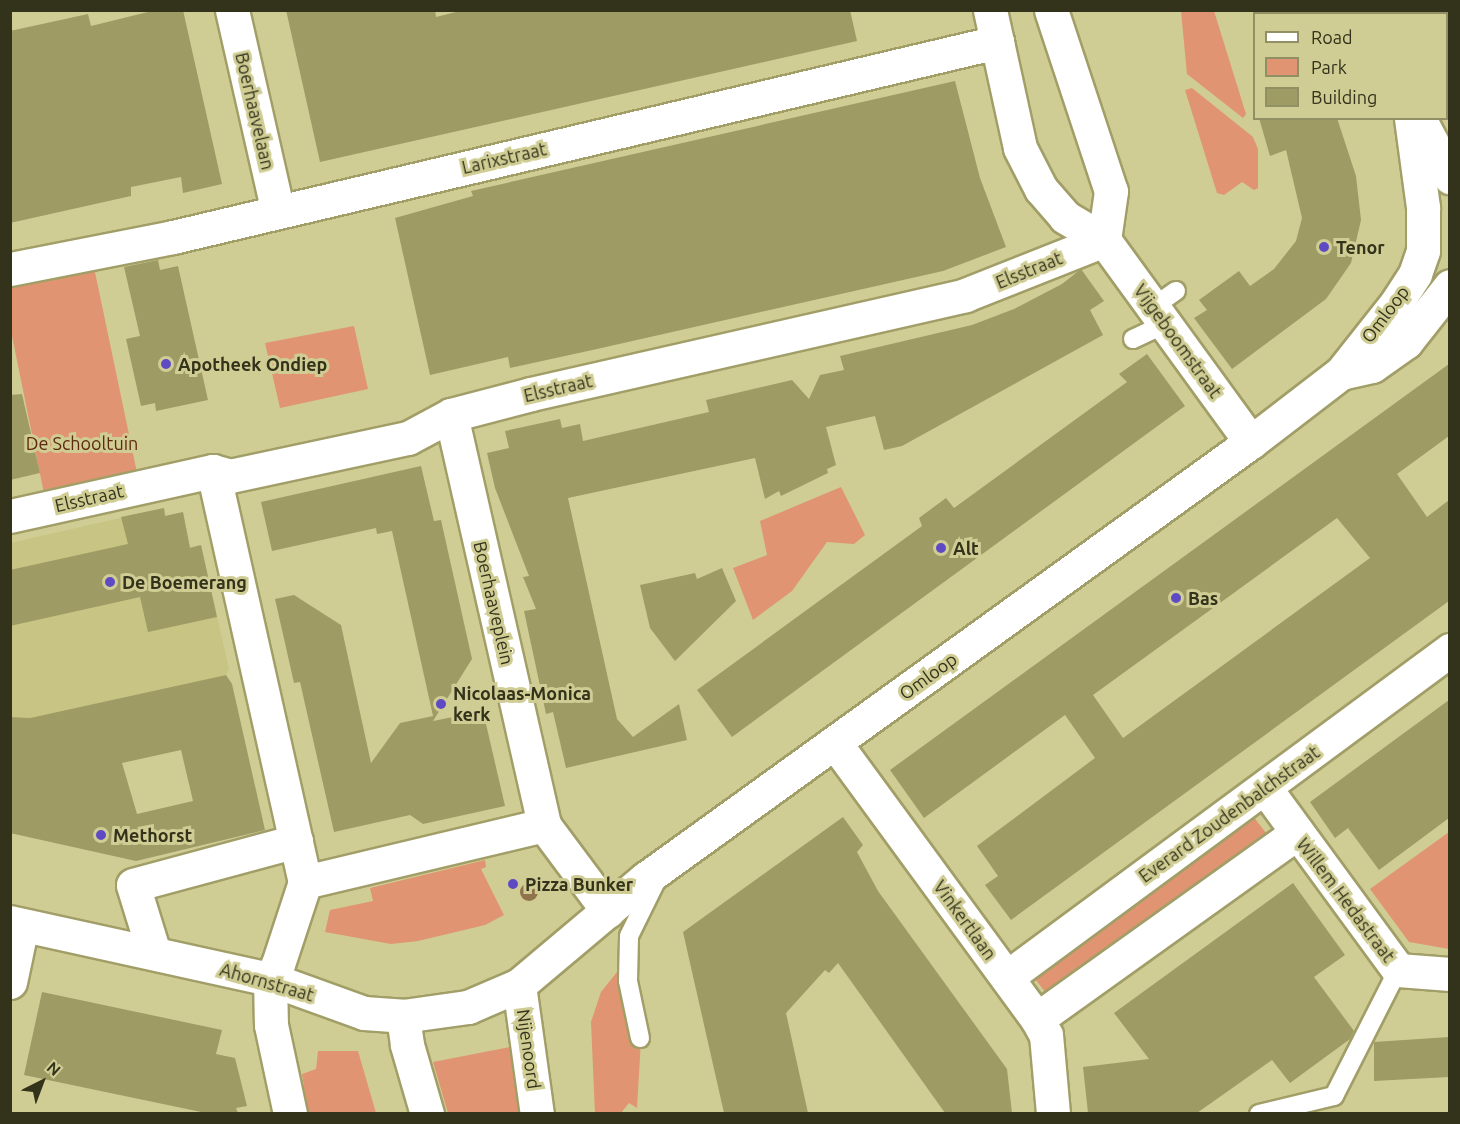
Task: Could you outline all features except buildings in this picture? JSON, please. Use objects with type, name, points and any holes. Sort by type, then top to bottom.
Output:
[{"type":"street","name":"Boerhaavelaan","points":[[232,10],[278,212]]},
{"type":"street","name":"Vijgeboomstraat","points":[[990,10],[1020,148],[1041,189],[1065,217],[1104,240],[1165,307],[1251,442]]},
{"type":"street","points":[[1051,10],[1111,191],[1104,240]]},
{"type":"street","name":"Larixstraat","points":[[10,269],[278,212],[996,42]]},
{"type":"street","points":[[1411,120],[1423,207],[1441,256]]},
{"type":"street","points":[[1420,120],[1449,177]]},
{"type":"street","name":"Elsstraat","points":[[10,516],[213,471],[230,476],[408,438],[451,415],[965,295],[1104,240]]},
{"type":"street","name":"Omloop","points":[[519,985],[663,867],[1251,442],[1341,373],[1397,302],[1415,274],[1441,256]]},
{"type":"street","name":"Omloop","points":[[1341,373],[1372,366],[1406,342],[1449,286]]},
{"type":"street","name":"Boerhaaveplein","points":[[451,415],[544,825],[608,911]]},
{"type":"street","points":[[213,471],[305,882],[278,964],[270,979],[271,1025],[290,1113]]},
{"type":"street","name":"Everard Zoudenbalchstraat","points":[[1007,977],[1449,650]]},
{"type":"street","name":"Vinkertlaan","points":[[835,743],[1037,1019],[1046,1035],[1053,1113]]},
{"type":"street","name":"Willem Hedastraat","points":[[1265,788],[1398,970],[1449,974]]},
{"type":"street","points":[[305,882],[544,825]]},
{"type":"street","points":[[1037,1019],[1297,833]]},
{"type":"street","points":[[154,953],[133,885],[296,841]]},
{"type":"street","points":[[10,982],[16,924]]},
{"type":"street","name":"Ahornstraat","points":[[16,924],[270,979],[364,1013],[403,1016],[468,1007],[519,985]]},
{"type":"street","name":"Nijenoord","points":[[519,985],[537,1113]]},
{"type":"street","points":[[403,1016],[407,1045],[427,1113]]},
{"type":"lane","points":[[1133,339],[1165,307]]},
{"type":"lane","points":[[640,1038],[628,981],[629,936],[663,867]]},
{"type":"lane","points":[[1259,1113],[1334,1096],[1398,970]]},
{"type":"shaded area","name":"De Boemerang","points":[[164,508],[166,516],[183,512],[190,547],[201,545],[229,669],[226,675],[30,718],[11,717],[10,543]]},
{"type":"green space","points":[[1181,11],[1214,11],[1246,114],[1243,118],[1187,74]]},
{"type":"green space","points":[[1192,88],[1253,137],[1258,149],[1258,188],[1254,190],[1242,182],[1224,195],[1217,193],[1185,90]]},
{"type":"green space","name":"De Schooltuin","points":[[91,253],[140,487],[47,508],[11,331],[10,269]]},
{"type":"green space","points":[[354,326],[368,389],[280,408],[265,343]]},
{"type":"green space","points":[[841,487],[865,535],[854,544],[827,542],[792,591],[753,620],[733,568],[767,555],[760,521]]},
{"type":"green space","points":[[1253,816],[1269,837],[1049,997],[1032,975]]},
{"type":"green space","points":[[1449,832],[1449,949],[1409,942],[1370,889]]},
{"type":"green space","points":[[485,860],[486,867],[481,869],[504,915],[485,925],[418,941],[391,944],[325,932],[330,910],[373,901],[370,888]]},
{"type":"green space","points":[[617,972],[631,1042],[641,1040],[637,1108],[629,1103],[621,1113],[595,1114],[591,1022],[601,992]]},
{"type":"green space","points":[[510,1047],[519,1113],[448,1113],[433,1062]]},
{"type":"green space","points":[[318,1051],[358,1051],[376,1113],[308,1113],[302,1074],[316,1069]]},
{"type":"place","name":"Tenor","points":[[1324,247]]},
{"type":"place","name":"Apotheek Ondiep","points":[[166,364]]},
{"type":"place","name":"Alt","points":[[941,548]]},
{"type":"place","name":"De Boemerang","points":[[110,582]]},
{"type":"place","name":"Bas","points":[[1176,598]]},
{"type":"place","name":"Nicolaas-Monica kerk","points":[[441,704]]},
{"type":"place","name":"Methorst","points":[[101,835]]},
{"type":"place","name":"Pizza Bunker","points":[[513,884]]}]
